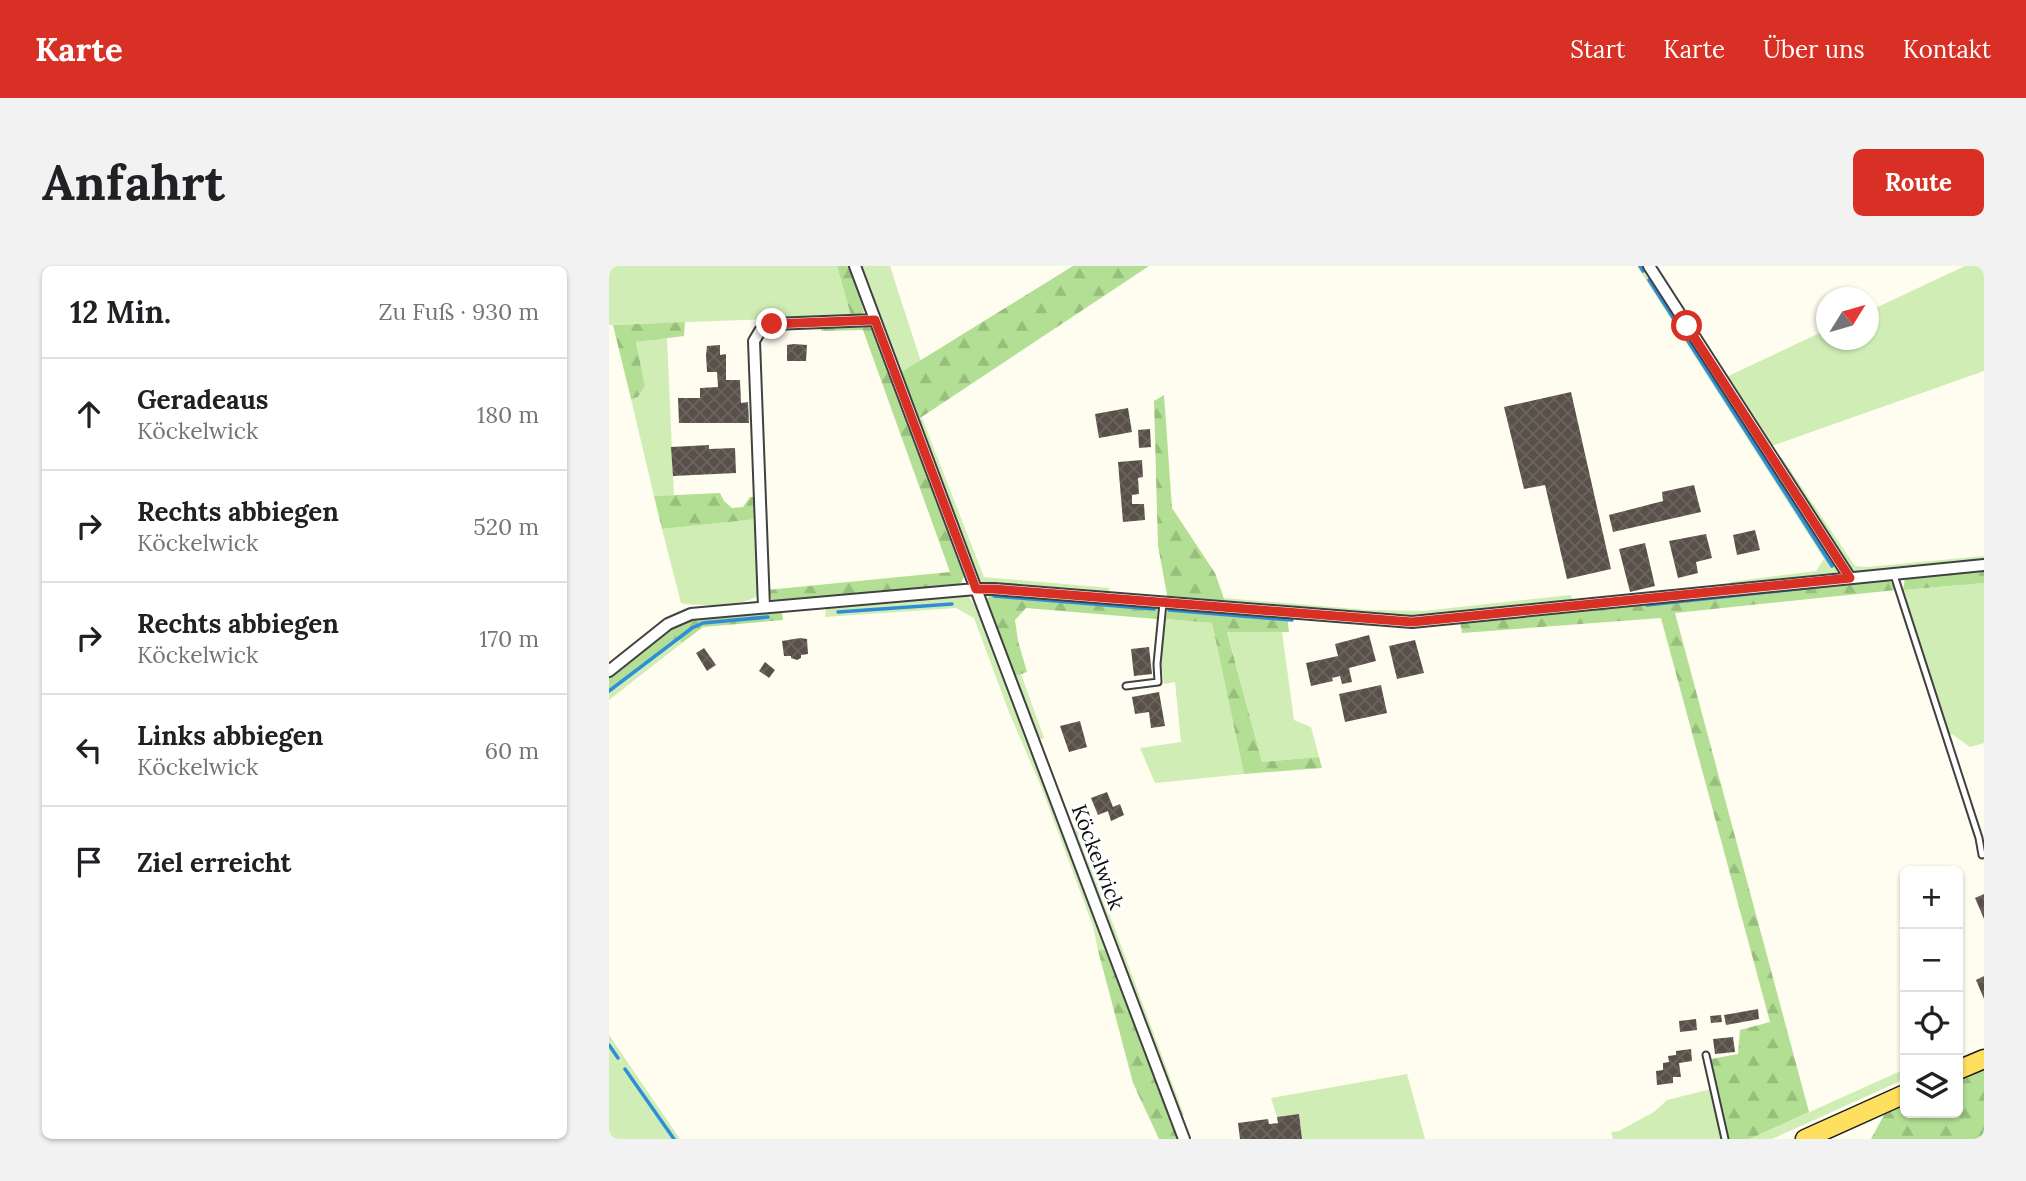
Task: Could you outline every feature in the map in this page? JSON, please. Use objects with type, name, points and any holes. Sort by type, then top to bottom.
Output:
[{"type":"main road","points":[[1963,1068],[1984,1059]]},
{"type":"main road","points":[[1805,1139],[1900,1096]]},
{"type":"street","name":"Köckelwick","points":[[855,266],[1184,1139]]},
{"type":"street","points":[[1649,266],[1850,578]]},
{"type":"street","points":[[764,607],[754,341],[760,331],[772,324],[875,320]]},
{"type":"street","points":[[609,670],[668,624],[683,617],[706,612],[976,589],[1412,622],[1984,565]]},
{"type":"lane","points":[[1894,574],[1979,838],[1982,855]]},
{"type":"lane","points":[[1126,686],[1158,682],[1157,664],[1163,603]]},
{"type":"lane","points":[[1706,1055],[1725,1139]]},
{"type":"green space","points":[[609,266],[837,266],[851,316],[609,325]]},
{"type":"green space","points":[[837,266],[850,266],[864,312],[861,316],[851,316]]},
{"type":"green space","points":[[860,266],[890,266],[921,362],[900,373]]},
{"type":"green space","points":[[1073,266],[1149,266],[917,420],[900,373]]},
{"type":"green space","points":[[1637,266],[1645,266],[1838,568],[1836,573],[1831,576],[1734,587],[1730,582],[1816,571],[1824,559]]},
{"type":"green space","points":[[1965,266],[1984,266],[1984,371],[1769,447],[1724,378],[1816,335],[1816,350],[1879,350],[1879,306]]},
{"type":"green space","points":[[685,322],[684,336],[636,342],[645,386],[638,397],[631,399],[613,325]]},
{"type":"green space","points":[[863,324],[871,328],[964,576],[961,583],[954,586],[772,600],[767,590],[950,572],[863,330],[821,331],[821,325]]},
{"type":"green space","points":[[667,338],[674,495],[654,496],[631,399],[638,397],[645,386],[636,342]]},
{"type":"green space","points":[[1164,395],[1172,508],[1215,573],[1226,604],[1168,600],[1158,546],[1154,401]]},
{"type":"green space","points":[[922,418],[984,577],[1110,588],[1108,593],[979,583],[917,420]]},
{"type":"green space","points":[[1782,458],[1855,566],[1984,556],[1984,561],[1853,573],[1778,460]]},
{"type":"green space","points":[[720,493],[732,508],[743,507],[750,497],[756,497],[757,519],[662,529],[654,496]]},
{"type":"green space","points":[[757,519],[759,595],[721,605],[681,603],[662,529]]},
{"type":"green space","points":[[1984,570],[1984,583],[1903,590],[1905,578]]},
{"type":"green space","points":[[1888,578],[1896,590],[1675,613],[1809,1112],[1750,1139],[1729,1139],[1711,1059],[1738,1054],[1740,1030],[1770,1022],[1661,618],[1462,633],[1460,622]]},
{"type":"green space","points":[[1984,583],[1984,743],[1970,747],[1952,734],[1949,735],[1903,590]]},
{"type":"green space","points":[[991,594],[1158,605],[1157,619],[1026,608],[1015,620],[1027,672],[1015,676],[988,605],[987,599]]},
{"type":"green space","points":[[1571,595],[1573,602],[1428,617],[1379,618],[1226,604],[1224,598],[1369,610],[1423,611]]},
{"type":"green space","points":[[950,596],[969,597],[980,613],[1108,950],[1098,950],[1093,926],[1042,789],[1009,712],[974,618],[956,608],[825,617],[826,609],[835,605]]},
{"type":"green space","points":[[1168,607],[1287,616],[1289,632],[1227,632],[1262,762],[1319,757],[1322,768],[1244,774],[1212,623],[1166,619]]},
{"type":"green space","points":[[761,611],[782,612],[783,620],[703,627],[682,643],[677,637],[609,689],[609,675],[668,630],[689,619]]},
{"type":"green space","points":[[1166,619],[1212,623],[1244,774],[1155,783],[1140,748],[1181,742],[1175,682],[1164,684],[1161,664]]},
{"type":"green space","points":[[1227,631],[1282,632],[1294,720],[1311,727],[1319,757],[1262,762]]},
{"type":"green space","points":[[677,637],[682,643],[609,700],[609,689]]},
{"type":"green space","points":[[1021,674],[1044,738],[1037,740],[1015,676]]},
{"type":"green space","points":[[1071,825],[1077,827],[1184,1115],[1180,1116]]},
{"type":"green space","points":[[1098,950],[1108,950],[1178,1139],[1159,1139],[1133,1083]]},
{"type":"green space","points":[[609,1035],[680,1139],[609,1139]]},
{"type":"green space","points":[[1984,1070],[1984,1139],[1871,1139],[1884,1115],[1900,1107],[1900,1118],[1963,1118],[1963,1080]]},
{"type":"green space","points":[[1900,1071],[1900,1081],[1772,1139],[1750,1139]]},
{"type":"green space","points":[[1407,1074],[1425,1139],[1302,1139],[1299,1114],[1277,1117],[1271,1098]]},
{"type":"green space","points":[[1711,1089],[1722,1139],[1613,1139],[1611,1132],[1619,1131],[1654,1112],[1667,1100]]},
{"type":"building","points":[[720,345],[720,355],[726,354],[726,380],[740,380],[741,403],[748,402],[749,423],[679,423],[678,398],[700,398],[700,388],[718,387],[717,372],[707,372],[706,355],[707,346]]},
{"type":"building","points":[[787,345],[807,345],[806,361],[787,361]]},
{"type":"building","points":[[1571,392],[1611,569],[1567,579],[1545,485],[1524,489],[1504,407]]},
{"type":"building","points":[[1128,408],[1132,432],[1099,438],[1095,414]]},
{"type":"building","points":[[1150,429],[1151,447],[1139,448],[1138,430]]},
{"type":"building","points":[[709,445],[709,449],[735,448],[736,473],[673,476],[671,447]]},
{"type":"building","points":[[1142,460],[1143,477],[1138,478],[1139,494],[1132,495],[1132,504],[1144,504],[1145,520],[1123,522],[1118,462]]},
{"type":"building","points":[[1694,485],[1701,512],[1613,532],[1609,515],[1663,501],[1662,492]]},
{"type":"building","points":[[1755,530],[1760,550],[1737,555],[1733,535]]},
{"type":"building","points":[[1706,534],[1712,558],[1696,562],[1698,573],[1678,578],[1669,541]]},
{"type":"building","points":[[1645,543],[1655,586],[1630,592],[1619,549]]},
{"type":"building","points":[[1369,635],[1376,661],[1349,668],[1352,682],[1342,684],[1340,676],[1332,678],[1333,681],[1311,686],[1306,663],[1338,656],[1335,644]]},
{"type":"building","points":[[807,639],[808,654],[801,655],[797,660],[784,656],[782,641]]},
{"type":"building","points":[[1415,640],[1424,673],[1397,679],[1389,646]]},
{"type":"building","points":[[1149,647],[1152,674],[1134,676],[1131,649]]},
{"type":"building","points":[[704,648],[716,665],[707,671],[696,653]]},
{"type":"building","points":[[765,662],[775,670],[769,678],[759,671]]},
{"type":"building","points":[[1381,685],[1387,713],[1345,722],[1339,694]]},
{"type":"building","points":[[1159,692],[1165,726],[1151,728],[1149,712],[1135,714],[1132,697]]},
{"type":"building","points":[[1080,721],[1087,747],[1069,752],[1060,726]]},
{"type":"building","points":[[1107,792],[1113,807],[1120,804],[1124,815],[1111,821],[1108,811],[1098,815],[1091,798]]},
{"type":"building","points":[[1984,894],[1984,919],[1975,898]]},
{"type":"building","points":[[1984,976],[1984,999],[1976,980]]},
{"type":"building","points":[[1758,1009],[1759,1019],[1726,1025],[1724,1015]]},
{"type":"building","points":[[1721,1015],[1722,1022],[1711,1023],[1710,1016]]},
{"type":"building","points":[[1696,1019],[1697,1030],[1680,1032],[1679,1021]]},
{"type":"building","points":[[1733,1037],[1735,1052],[1715,1054],[1713,1039]]},
{"type":"building","points":[[1691,1049],[1692,1061],[1679,1063],[1681,1077],[1673,1077],[1673,1083],[1657,1085],[1656,1071],[1663,1070],[1663,1063],[1669,1062],[1668,1056],[1676,1055],[1676,1051]]},
{"type":"building","points":[[1299,1114],[1302,1139],[1240,1139],[1238,1123],[1268,1119],[1269,1124],[1278,1123],[1277,1117]]},
{"type":"waterway","points":[[1640,266],[1643,271]]},
{"type":"waterway","points":[[1649,280],[1832,566]]},
{"type":"waterway","points":[[1647,605],[1833,585]]},
{"type":"waterway","points":[[994,596],[1154,609]]},
{"type":"waterway","points":[[838,612],[952,604]]},
{"type":"waterway","points":[[1169,610],[1292,620]]},
{"type":"waterway","points":[[609,691],[692,628],[703,623],[768,617]]},
{"type":"waterway","points":[[609,1045],[618,1058]]},
{"type":"waterway","points":[[625,1069],[674,1139]]},
{"type":"route","points":[[772,324],[875,320],[976,589],[1412,622],[1850,578],[1687,326]]}]
